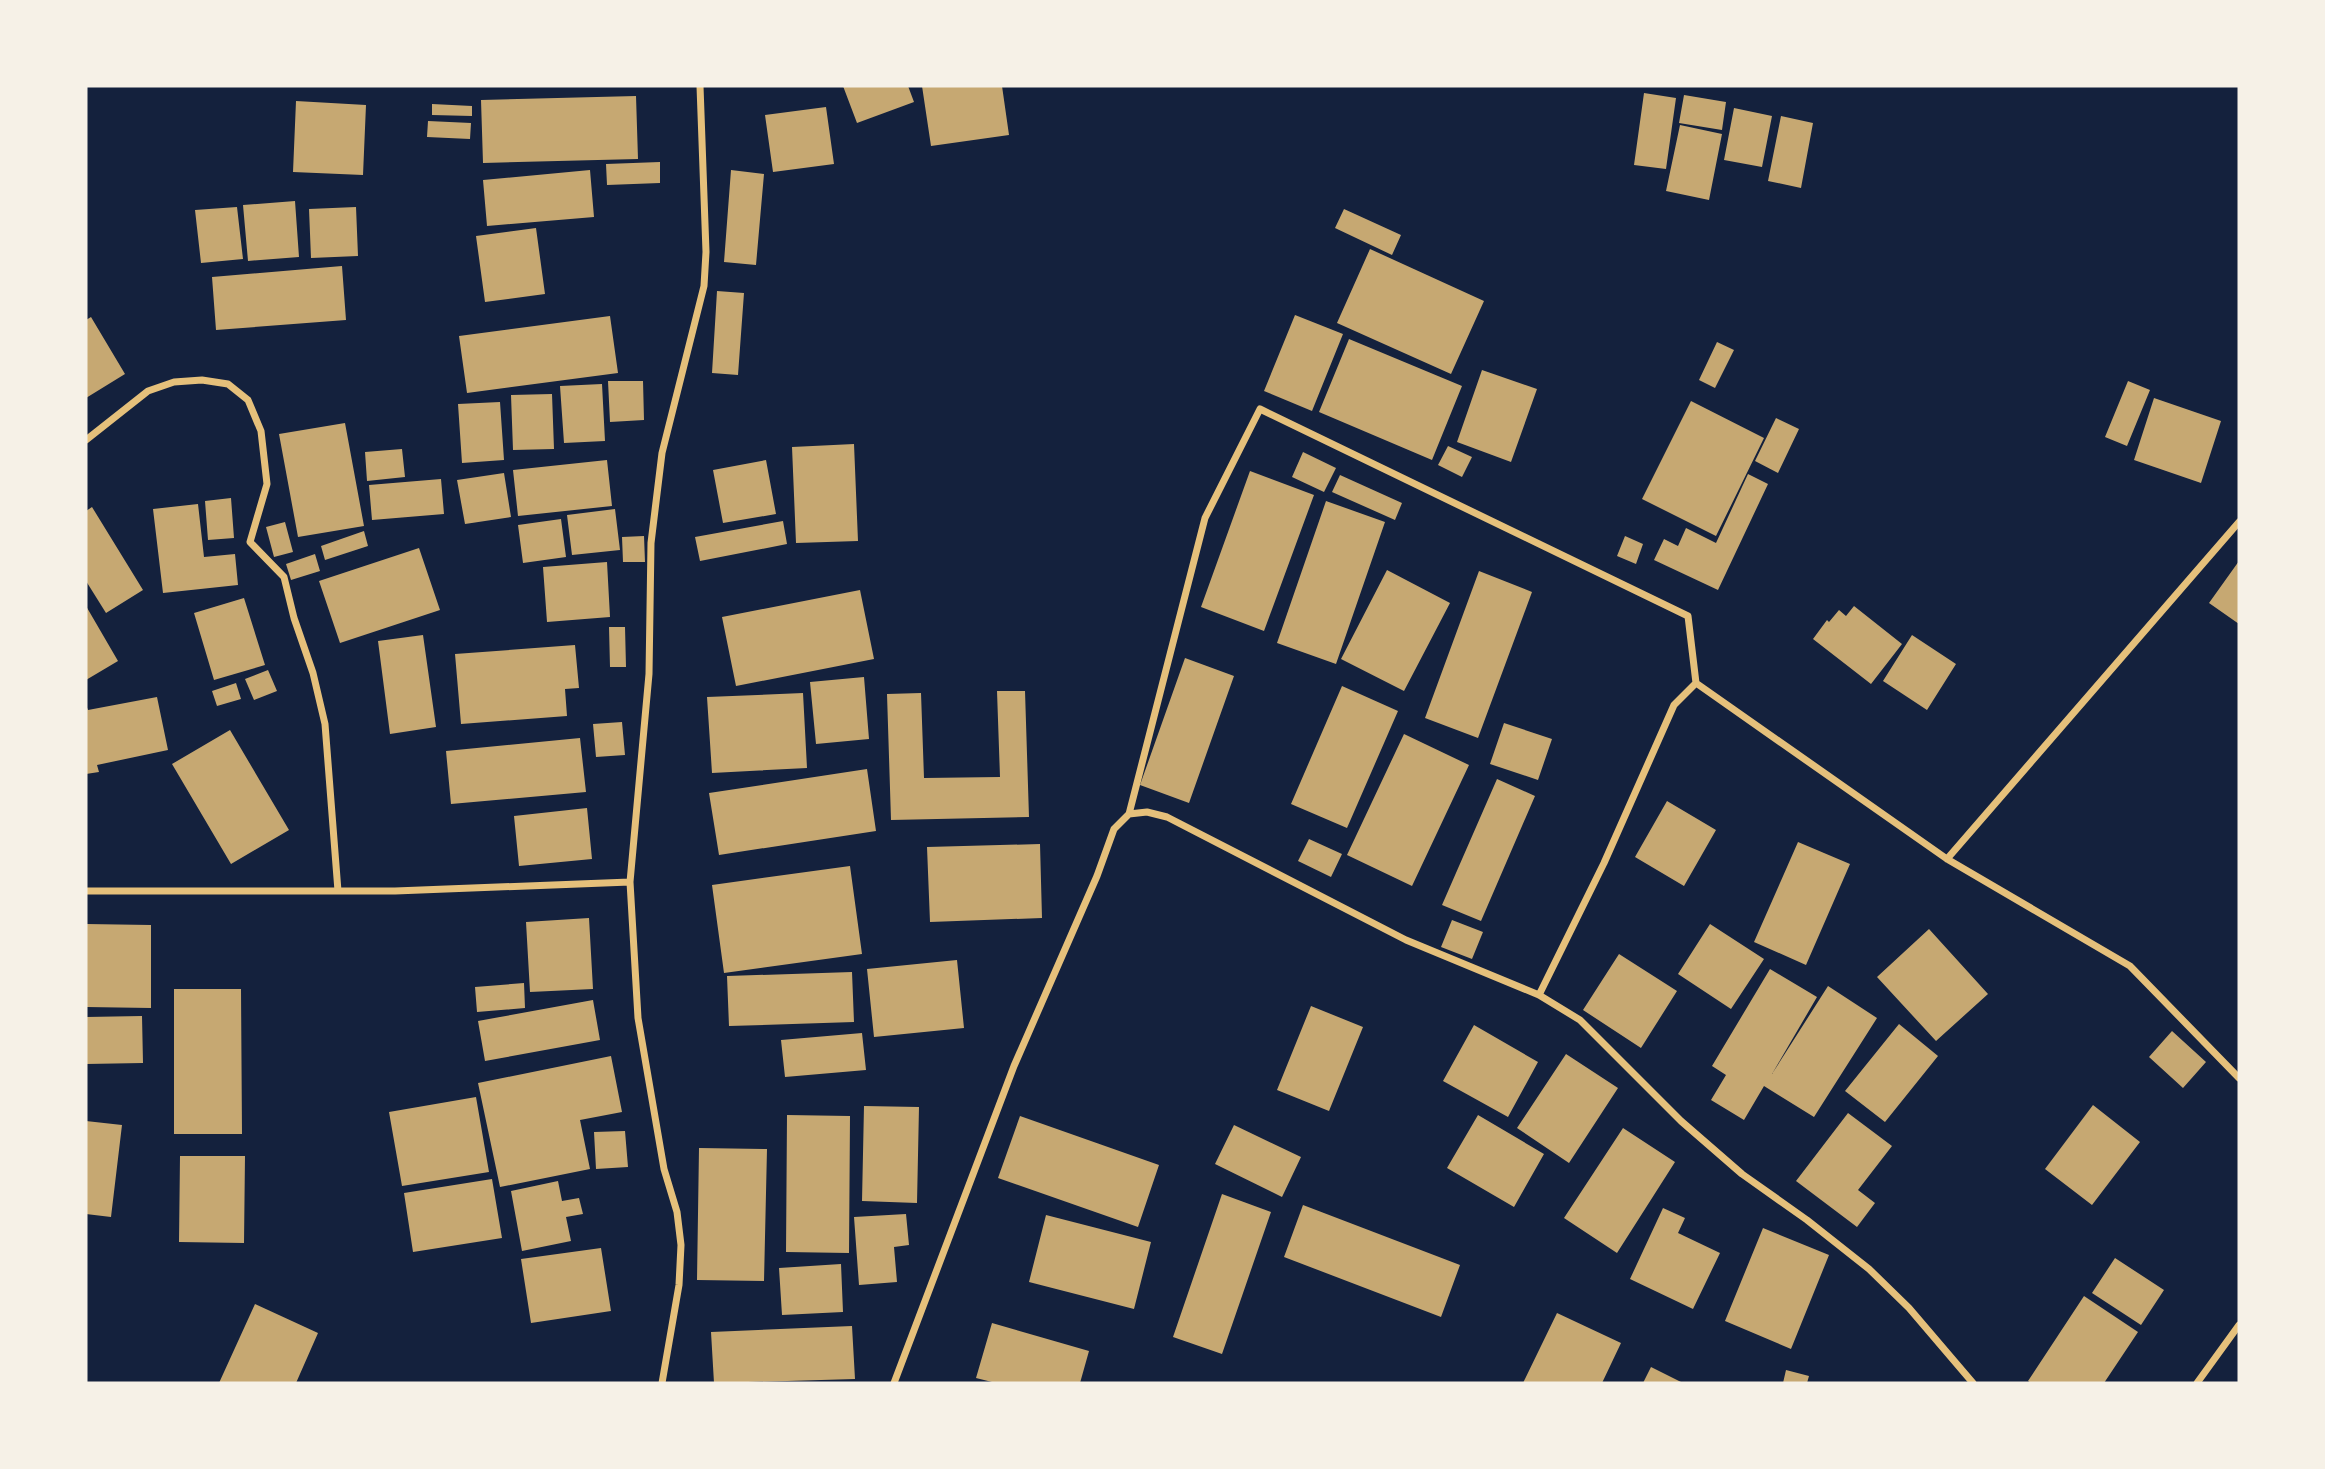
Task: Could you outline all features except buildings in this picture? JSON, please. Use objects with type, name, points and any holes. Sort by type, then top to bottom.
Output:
[{"type":"street","points":[[662,1383],[679,1285],[681,1245],[677,1212],[664,1169],[638,1018],[630,882],[649,674],[651,543],[657,492],[662,453],[704,286],[706,252],[701,86]]},
{"type":"street","points":[[86,440],[148,391],[174,382],[202,380],[228,384],[248,400],[261,431],[267,485],[250,542],[284,577],[294,618],[313,673],[325,724],[338,891]]},
{"type":"street","points":[[896,1383],[952,1224],[1014,1066],[1097,876],[1114,829],[1129,814],[1205,518],[1260,409],[1688,615],[1696,683],[1947,859],[2130,965],[2239,1078]]},
{"type":"street","points":[[1947,859],[2239,522]]},
{"type":"street","points":[[1539,995],[1604,863],[1674,705],[1696,683]]},
{"type":"street","points":[[1129,814],[1147,812],[1167,817],[1406,940],[1539,995],[1580,1020],[1681,1121],[1742,1174],[1869,1269],[1909,1308],[1973,1383]]},
{"type":"street","points":[[86,891],[396,891],[630,882]]},
{"type":"street","points":[[2197,1383],[2239,1325]]}]
